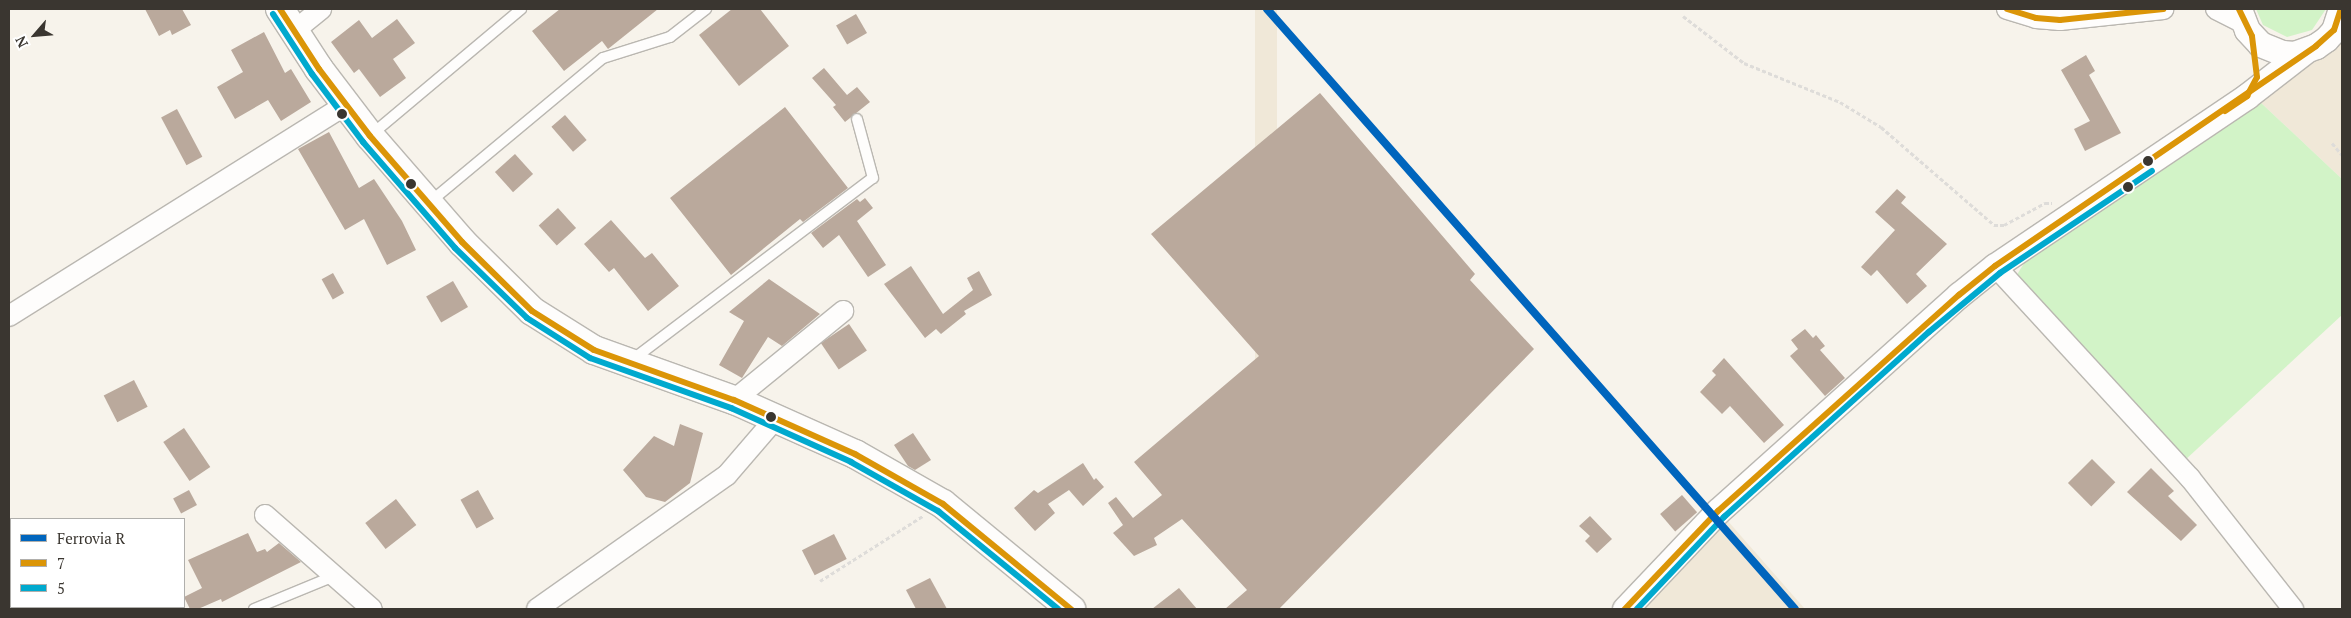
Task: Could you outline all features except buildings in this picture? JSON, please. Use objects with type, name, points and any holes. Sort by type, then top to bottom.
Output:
[{"type":"main road","points":[[287,20],[345,105],[427,204],[499,282],[532,311],[594,350],[734,400],[856,454],[943,504],[1071,609]]},
{"type":"street","points":[[287,20],[321,9]]},
{"type":"street","points":[[2007,9],[2053,20],[2163,9]]},
{"type":"street","points":[[2216,9],[2245,23],[2266,47],[2282,53],[2305,51]]},
{"type":"street","points":[[1625,609],[1718,511],[1923,325],[1996,266],[2247,96],[2305,51],[2316,46],[2339,21]]},
{"type":"street","points":[[2245,23],[2258,70],[2247,96]]},
{"type":"street","points":[[9,316],[345,105]]},
{"type":"street","points":[[1996,266],[2190,478],[2293,609]]},
{"type":"street","points":[[734,400],[843,311]]},
{"type":"street","points":[[538,609],[727,476],[776,418]]},
{"type":"street","points":[[265,515],[372,609]]},
{"type":"lane","points":[[370,136],[521,9]]},
{"type":"lane","points":[[427,204],[603,58],[670,37],[706,9]]},
{"type":"lane","points":[[628,363],[873,178],[857,119]]},
{"type":"lane","points":[[254,609],[334,576]]},
{"type":"path","points":[[1683,16],[1744,63],[1840,102],[1881,127],[1994,225],[2015,220],[2045,203],[2055,203],[2072,214]]},
{"type":"path","points":[[2332,143],[2342,154]]},
{"type":"path","points":[[820,581],[943,504]]},
{"type":"shaded area","points":[[1255,9],[1277,9],[1277,609],[1255,609]]},
{"type":"shaded area","points":[[2342,36],[2342,179],[2259,101]]},
{"type":"shaded area","points":[[1727,520],[1805,609],[1644,609],[1715,532]]},
{"type":"green space","points":[[2256,9],[2326,9],[2312,30],[2287,37],[2263,25]]},
{"type":"green space","points":[[2259,101],[2342,179],[2342,315],[2184,461],[2018,281],[2018,273],[2026,260]]},
{"type":"rail line","name":"R","points":[[1267,9],[1795,609]]},
{"type":"transit line","name":"7","points":[[280,9],[319,69],[370,136],[462,242],[532,311],[594,350],[734,400],[855,454],[943,504],[1071,609]]},
{"type":"transit line","name":"7","points":[[2007,9],[2036,18],[2060,20],[2163,9]]},
{"type":"transit line","name":"7","points":[[2225,111],[2247,96],[2257,77],[2252,36],[2239,9]]},
{"type":"transit line","name":"7","points":[[1625,609],[1718,511],[1959,295],[1995,266],[2316,46],[2334,30],[2341,9]]},
{"type":"transit line","name":"5","points":[[273,14],[312,74],[363,142],[455,248],[527,318],[590,358],[731,408],[851,462],[938,511],[1058,609]]},
{"type":"transit line","name":"5","points":[[1637,609],[1724,517],[1929,332],[2000,273],[2152,171]]}]
